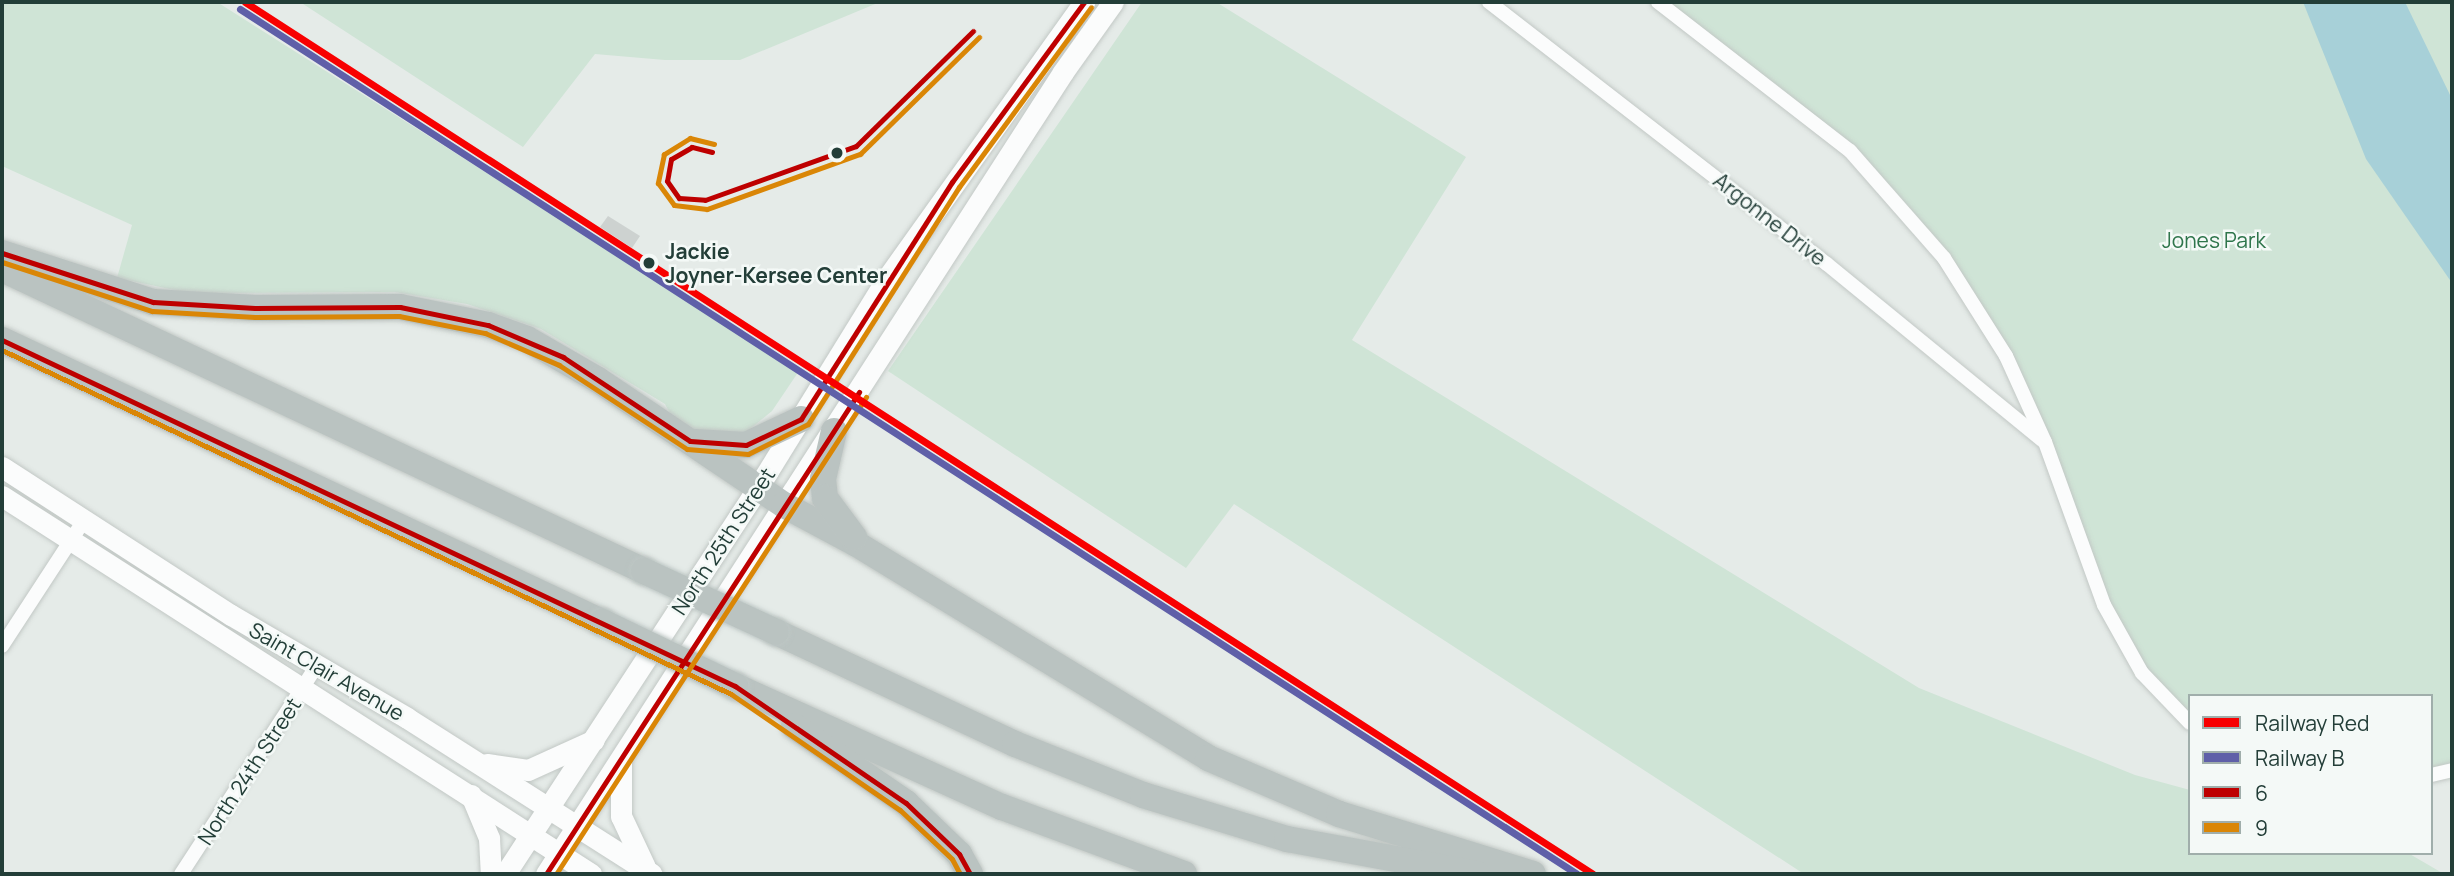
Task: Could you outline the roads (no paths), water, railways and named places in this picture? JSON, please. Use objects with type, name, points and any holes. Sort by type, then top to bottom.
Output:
[{"type":"highway","points":[[2,253],[153,302],[256,308],[400,307],[488,325],[562,357],[784,505],[867,551],[1209,758],[1339,814],[1533,874]]},
{"type":"highway","points":[[2,269],[1015,744],[1143,796],[1287,839],[1477,874]]},
{"type":"highway","points":[[2,340],[735,686],[1002,807],[1184,874]]},
{"type":"highway","points":[[690,441],[746,445],[801,419]]},
{"type":"highway","points":[[834,431],[823,479],[825,498],[834,515],[867,551]]},
{"type":"highway","points":[[735,686],[906,803],[945,838],[970,874]]},
{"type":"main road","name":"North 25th Street","points":[[505,874],[596,739],[758,487],[907,248],[1084,2]]},
{"type":"main road","name":"North 25th Street","points":[[546,874],[1063,72],[1114,2]]},
{"type":"main road","name":"Saint Clair Avenue","points":[[2,467],[316,667],[474,761],[650,873]]},
{"type":"main road","name":"Saint Clair Avenue","points":[[2,496],[591,874]]},
{"type":"main road","points":[[474,761],[528,770],[596,739]]},
{"type":"main road","points":[[621,756],[618,794],[621,816],[650,873]]},
{"type":"main road","points":[[471,795],[489,838],[491,874]]},
{"type":"street","name":"Argonne Drive","points":[[1489,2],[1817,256],[2045,442]]},
{"type":"street","points":[[1658,2],[1850,151],[1944,258],[2006,356],[2045,442],[2104,605],[2142,673],[2188,721]]},
{"type":"street","points":[[2,646],[83,520]]},
{"type":"street","name":"North 24th Street","points":[[181,874],[316,667]]},
{"type":"street","points":[[2433,774],[2452,769]]},
{"type":"water","points":[[2303,2],[2405,2],[2452,99],[2452,283],[2366,159]]},
{"type":"rail line","name":"Red","points":[[245,2],[1593,874]]},
{"type":"rail line","name":"B","points":[[240,9],[1577,874]]},
{"type":"place","name":"Jackie Joyner-Kersee Center","points":[[649,263]]},
{"type":"park label","name":"Jones Park","points":[[2214,240]]}]
